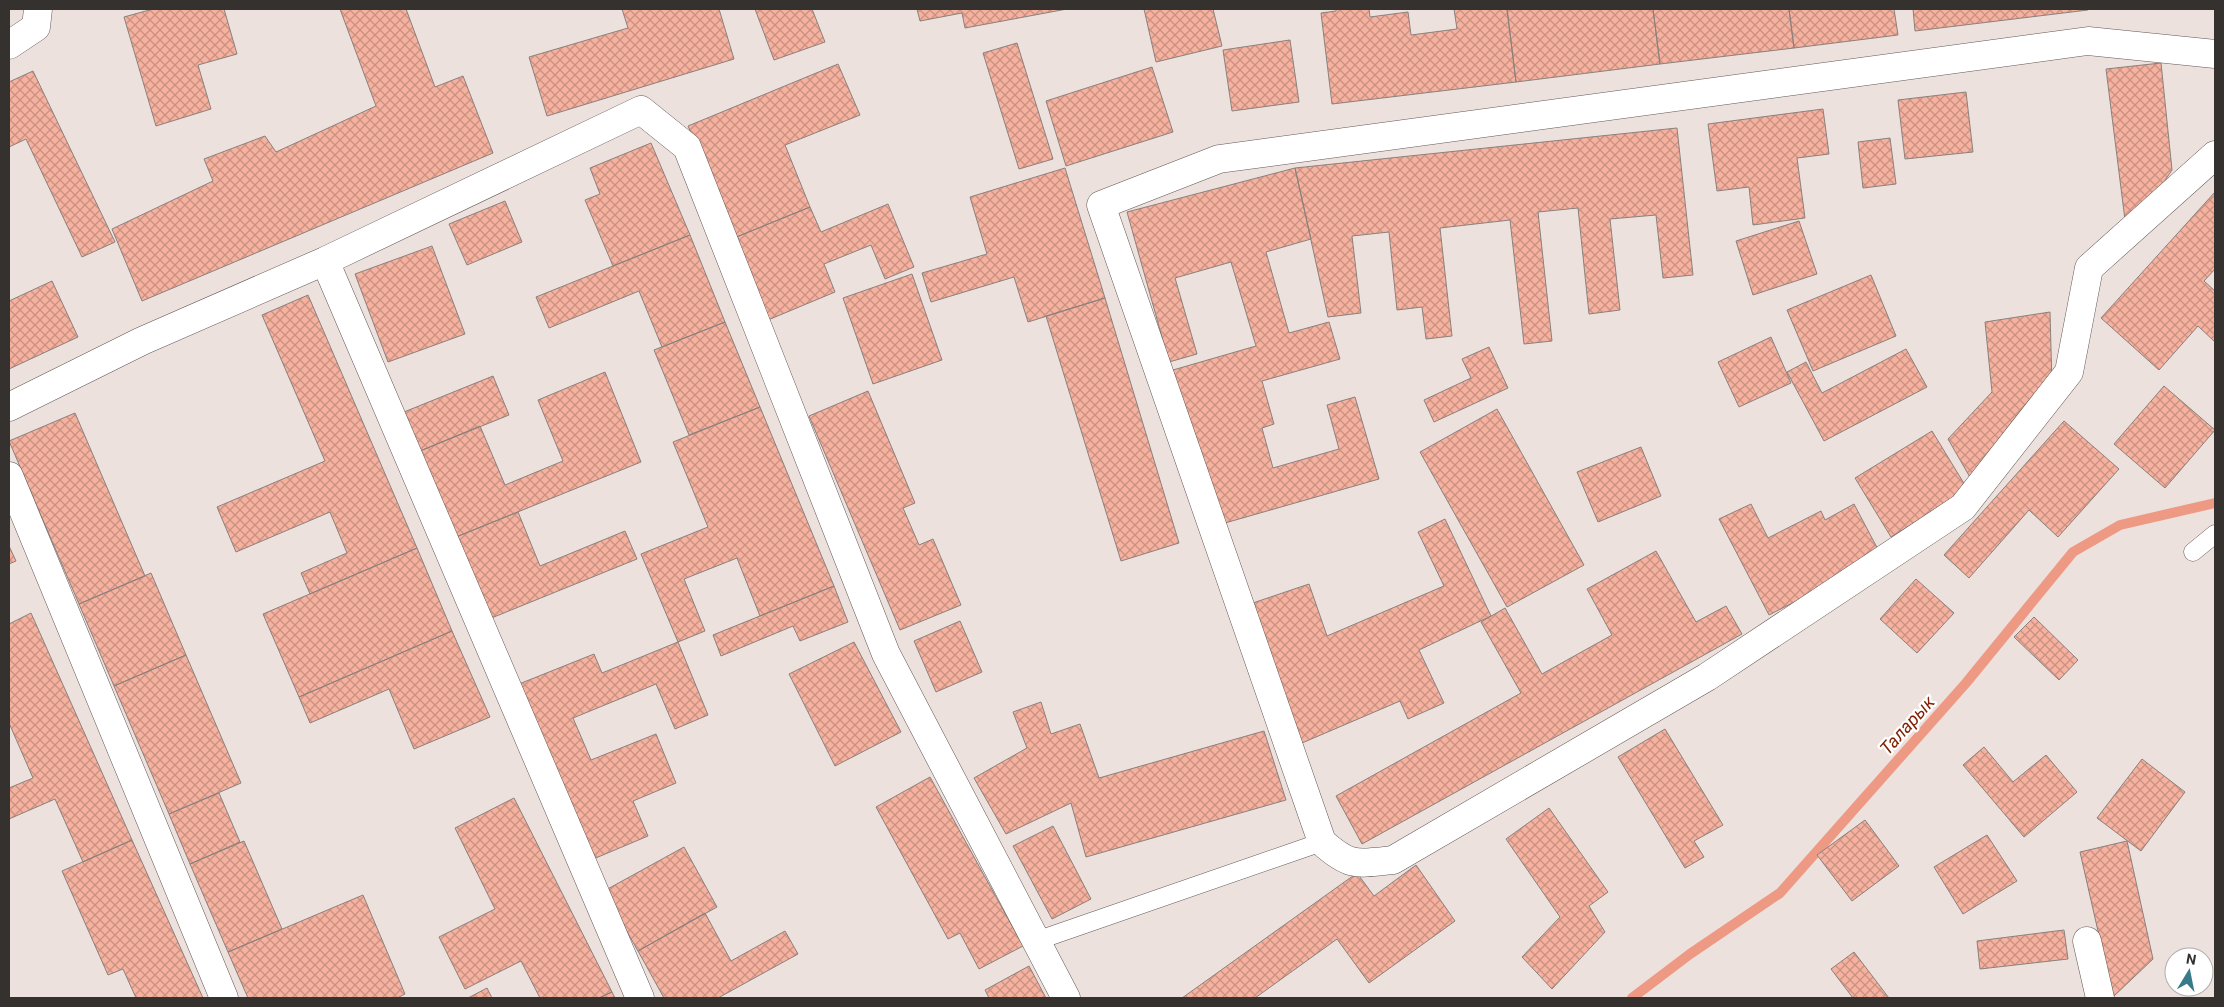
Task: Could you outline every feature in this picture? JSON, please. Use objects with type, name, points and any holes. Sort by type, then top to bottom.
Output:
[{"type":"street","points":[[9,45],[36,28],[38,9]]},
{"type":"street","points":[[2215,54],[2088,41],[1219,160],[1102,205],[1322,842],[1336,854],[1357,864],[1393,860],[1707,677],[1964,507],[2069,372],[2089,268],[2215,154]]},
{"type":"street","points":[[9,407],[142,341],[326,261],[641,110],[687,147],[886,654],[1066,998]]},
{"type":"street","points":[[326,261],[640,998]]},
{"type":"street","points":[[9,476],[224,998]]},
{"type":"street","points":[[2087,940],[2100,998]]},
{"type":"lane","points":[[2193,552],[2215,534]]},
{"type":"lane","points":[[1036,941],[1322,842]]},
{"type":"building","points":[[153,9],[224,9],[237,54],[198,65],[211,109],[156,126],[124,17]]},
{"type":"building","points":[[340,9],[406,9],[435,87],[463,76],[493,153],[142,301],[112,229],[213,181],[204,159],[265,136],[276,152],[376,106]]},
{"type":"building","points":[[622,9],[719,9],[734,59],[547,116],[529,57],[628,28]]},
{"type":"building","points":[[755,9],[812,9],[825,42],[774,60]]},
{"type":"building","points":[[917,9],[1067,9],[965,28],[962,13],[920,21]]},
{"type":"building","points":[[1144,9],[1213,9],[1222,46],[1156,62]]},
{"type":"building","points":[[1336,9],[1369,9],[1370,17],[1408,12],[1411,35],[1457,29],[1454,9],[1507,9],[1516,82],[1332,104],[1321,13],[1336,11]]},
{"type":"building","points":[[1507,9],[1653,9],[1660,64],[1516,82]]},
{"type":"building","points":[[1653,9],[1789,9],[1794,48],[1660,64]]},
{"type":"building","points":[[1789,9],[1894,9],[1898,35],[1794,48]]},
{"type":"building","points":[[1913,9],[2088,9],[2088,10],[1915,31]]},
{"type":"building","points":[[1290,40],[1299,102],[1232,111],[1223,50]]},
{"type":"building","points":[[1017,43],[1053,159],[1019,169],[983,53]]},
{"type":"building","points":[[2161,63],[2172,170],[2149,204],[2125,220],[2106,69]]},
{"type":"building","points":[[838,64],[860,115],[785,145],[810,207],[734,238],[688,126]]},
{"type":"building","points":[[1152,67],[1173,132],[1066,166],[1046,101]]},
{"type":"building","points":[[33,71],[115,242],[82,257],[26,139],[9,147],[9,82]]},
{"type":"building","points":[[1966,92],[1973,152],[1905,159],[1898,100]]},
{"type":"building","points":[[1823,109],[1829,154],[1797,158],[1805,218],[1753,225],[1749,187],[1717,191],[1708,124]]},
{"type":"building","points":[[1677,128],[1693,275],[1663,278],[1656,215],[1610,219],[1620,310],[1589,314],[1578,208],[1538,212],[1552,341],[1524,344],[1510,220],[1440,228],[1452,336],[1426,339],[1422,307],[1397,310],[1389,232],[1352,236],[1361,313],[1328,317],[1295,168]]},
{"type":"building","points":[[1890,138],[1896,184],[1863,188],[1858,142]]},
{"type":"building","points":[[651,143],[690,235],[613,266],[585,200],[600,194],[590,168]]},
{"type":"building","points":[[1065,168],[1105,298],[1028,322],[1014,277],[931,302],[922,273],[987,254],[970,197]]},
{"type":"building","points":[[1295,168],[1311,239],[1266,252],[1289,333],[1329,322],[1340,359],[1262,381],[1274,424],[1262,428],[1273,468],[1339,449],[1327,405],[1355,397],[1379,479],[1218,525],[1173,370],[1256,346],[1231,262],[1175,278],[1197,354],[1169,362],[1127,212]]},
{"type":"building","points":[[2215,192],[2215,269],[2204,281],[2215,291],[2215,342],[2198,326],[2159,370],[2101,318]]},
{"type":"building","points":[[505,201],[522,242],[467,265],[449,224]]},
{"type":"building","points":[[888,204],[914,267],[885,279],[871,245],[824,264],[835,292],[768,320],[734,238],[810,207],[821,232]]},
{"type":"building","points":[[1799,221],[1817,274],[1753,295],[1736,241]]},
{"type":"building","points":[[690,235],[725,322],[662,347],[639,291],[549,328],[536,297]]},
{"type":"building","points":[[432,246],[465,334],[388,362],[355,274]]},
{"type":"building","points":[[912,274],[942,360],[873,384],[843,298]]},
{"type":"building","points":[[1871,275],[1896,336],[1813,371],[1787,310]]},
{"type":"building","points":[[52,281],[78,337],[9,369],[9,301]]},
{"type":"building","points":[[308,295],[417,548],[310,594],[301,573],[347,553],[330,512],[236,552],[217,507],[325,461],[262,315]]},
{"type":"building","points":[[1105,298],[1179,543],[1121,561],[1046,316]]},
{"type":"building","points":[[2050,312],[2052,386],[1971,479],[1948,439],[1992,392],[1985,322]]},
{"type":"building","points":[[725,322],[760,407],[689,435],[654,350]]},
{"type":"building","points":[[1771,337],[1791,383],[1739,407],[1718,362]]},
{"type":"building","points":[[1489,347],[1508,388],[1434,422],[1424,400],[1471,378],[1462,359]]},
{"type":"building","points":[[1906,349],[1927,387],[1824,441],[1787,372],[1806,362],[1822,393]]},
{"type":"building","points":[[605,372],[641,462],[456,537],[420,451],[480,426],[505,485],[563,461],[538,400]]},
{"type":"building","points":[[493,376],[509,415],[420,451],[404,412]]},
{"type":"building","points":[[2164,386],[2215,430],[2165,488],[2114,444]]},
{"type":"building","points":[[868,391],[915,503],[903,508],[919,545],[933,539],[961,605],[900,630],[809,416]]},
{"type":"building","points":[[760,407],[834,586],[760,616],[737,558],[684,579],[705,631],[678,642],[641,554],[708,527],[673,442]]},
{"type":"building","points":[[1497,409],[1584,565],[1507,607],[1420,452]]},
{"type":"building","points":[[75,413],[145,576],[79,604],[9,441]]},
{"type":"building","points":[[2064,421],[2119,469],[2058,537],[2029,510],[1969,578],[1944,555]]},
{"type":"building","points":[[1932,431],[1968,490],[1891,537],[1855,478]]},
{"type":"building","points":[[1641,447],[1661,496],[1598,522],[1577,472]]},
{"type":"building","points":[[1751,504],[1768,538],[1821,511],[1825,520],[1854,504],[1882,557],[1769,615],[1719,519]]},
{"type":"building","points":[[518,512],[540,566],[625,531],[637,559],[489,619],[456,537]]},
{"type":"building","points":[[1445,519],[1491,616],[1419,650],[1444,703],[1408,719],[1400,701],[1295,746],[1244,606],[1309,584],[1327,636],[1444,586],[1418,532]]},
{"type":"building","points":[[9,546],[16,561],[9,564]]},
{"type":"building","points":[[417,548],[452,631],[299,697],[263,614]]},
{"type":"building","points":[[1656,551],[1696,622],[1726,606],[1742,634],[1362,844],[1336,796],[1521,693],[1481,622],[1505,608],[1542,674],[1612,635],[1587,589]]},
{"type":"building","points":[[151,573],[186,655],[114,686],[79,604]]},
{"type":"building","points":[[1916,579],[1954,613],[1917,653],[1880,619]]},
{"type":"building","points":[[834,586],[848,622],[800,641],[793,626],[721,656],[713,635]]},
{"type":"building","points":[[31,613],[132,840],[83,862],[55,799],[9,819],[9,788],[33,778],[9,723],[9,624]]},
{"type":"building","points":[[2034,617],[2078,660],[2059,680],[2014,637]]},
{"type":"building","points":[[960,621],[982,672],[936,692],[914,641]]},
{"type":"building","points":[[452,631],[490,717],[414,749],[389,689],[310,723],[299,697]]},
{"type":"building","points":[[678,642],[708,715],[675,729],[656,684],[573,718],[591,760],[656,734],[676,783],[633,801],[648,836],[591,860],[519,684],[594,654],[602,673]]},
{"type":"building","points":[[854,642],[901,732],[835,766],[789,674]]},
{"type":"building","points":[[186,655],[241,783],[169,814],[114,686]]},
{"type":"building","points":[[1041,702],[1051,734],[1080,724],[1099,778],[1264,731],[1286,800],[1086,857],[1071,803],[1006,834],[974,778],[1027,748],[1013,712]]},
{"type":"building","points":[[1665,729],[1723,825],[1694,841],[1704,857],[1685,868],[1618,757]]},
{"type":"building","points":[[1984,747],[2013,782],[2046,755],[2077,792],[2024,837],[1963,765]]},
{"type":"building","points":[[2142,759],[2185,792],[2141,851],[2097,818]]},
{"type":"building","points":[[930,777],[1023,946],[979,969],[960,933],[948,939],[876,807]]},
{"type":"building","points":[[219,793],[240,842],[190,864],[169,814]]},
{"type":"building","points":[[514,798],[612,992],[599,998],[540,998],[521,961],[465,989],[439,937],[495,909],[455,828]]},
{"type":"building","points":[[1549,808],[1608,892],[1589,906],[1605,932],[1552,989],[1522,957],[1560,917],[1506,839]]},
{"type":"building","points":[[1865,820],[1899,866],[1852,901],[1817,855]]},
{"type":"building","points":[[1053,826],[1091,899],[1052,919],[1013,846]]},
{"type":"building","points":[[1987,835],[2017,881],[1963,914],[1934,867]]},
{"type":"building","points":[[132,840],[203,998],[136,998],[123,969],[108,975],[62,871]]},
{"type":"building","points":[[244,841],[282,929],[228,952],[190,864]]},
{"type":"building","points":[[2127,841],[2153,959],[2113,997],[2080,852]]},
{"type":"building","points":[[684,847],[717,907],[638,951],[604,891]]},
{"type":"building","points":[[1416,865],[1455,921],[1369,983],[1337,939],[1255,998],[1182,998],[1357,873],[1374,896]]},
{"type":"building","points":[[363,895],[405,994],[397,998],[248,998],[228,952]]},
{"type":"building","points":[[705,913],[731,961],[785,931],[798,954],[718,998],[664,998],[638,951]]},
{"type":"building","points":[[2064,930],[2068,959],[1980,969],[1977,941]]},
{"type":"building","points":[[1854,952],[1889,998],[1853,998],[1831,969]]},
{"type":"building","points":[[1029,966],[1046,998],[989,998],[985,990]]},
{"type":"building","points":[[487,988],[492,998],[468,998]]},
{"type":"building","points":[[612,992],[615,998],[599,998]]},
{"type":"waterway","name":"Таларык","points":[[1632,998],[1690,954],[1780,893],[1966,683],[2073,552],[2120,525],[2215,503]]}]
